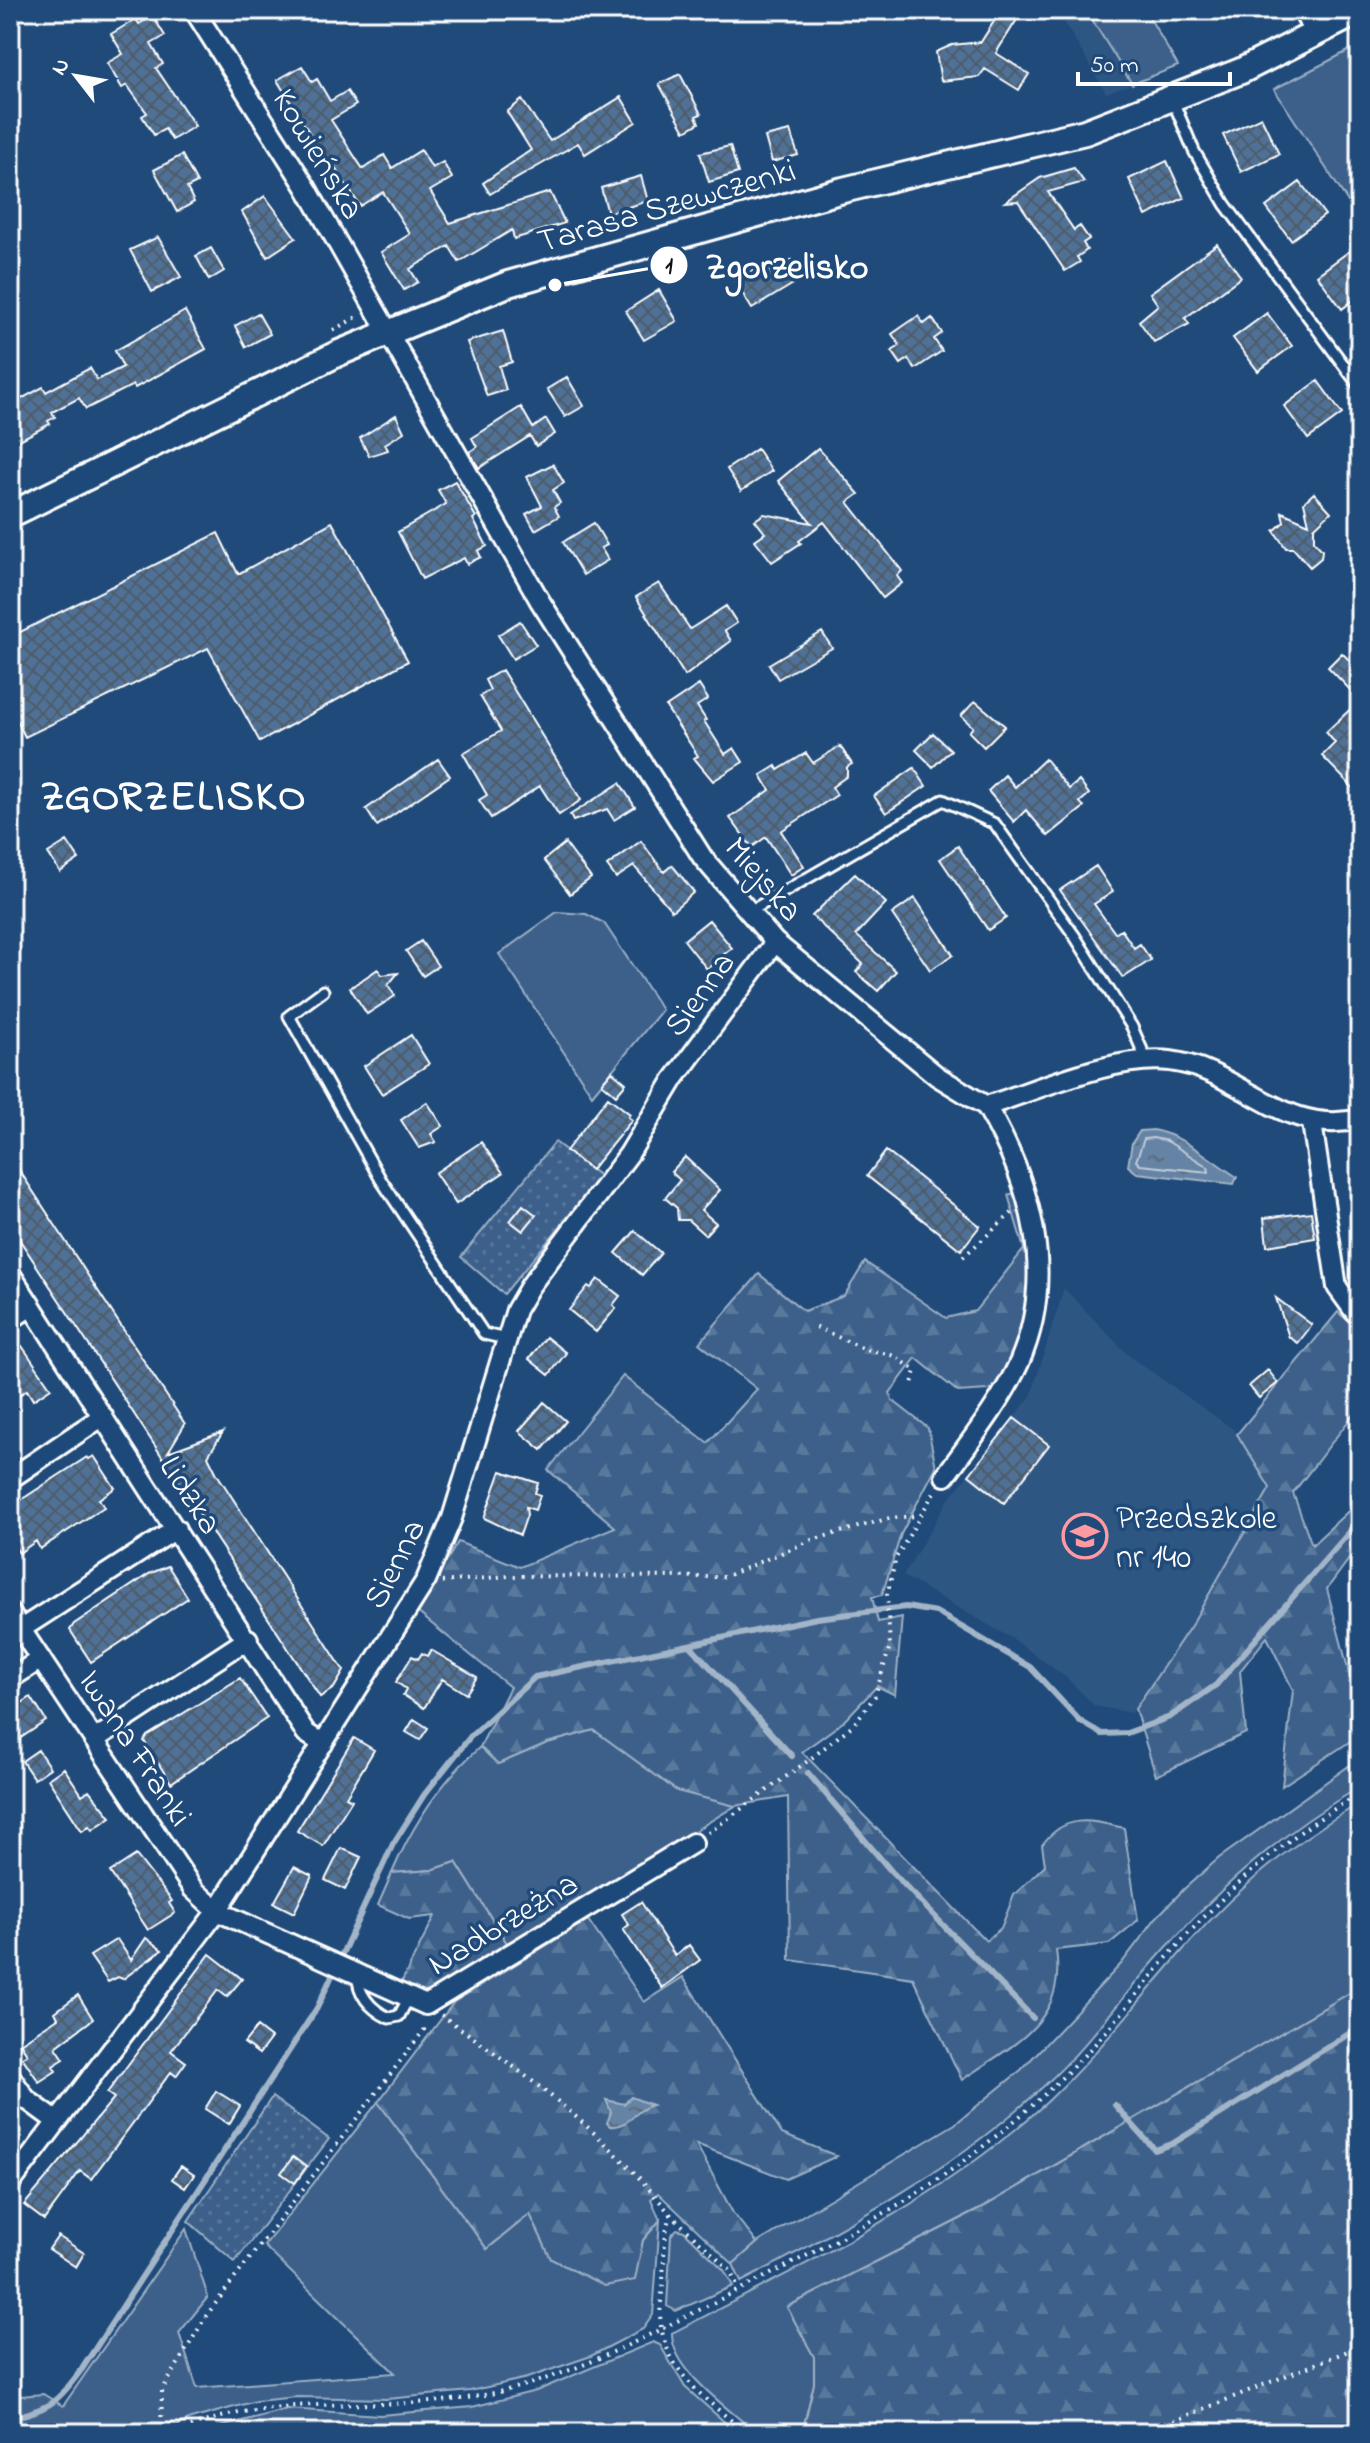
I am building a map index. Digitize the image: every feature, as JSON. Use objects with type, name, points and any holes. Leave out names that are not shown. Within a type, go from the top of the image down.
[{"type":"street","name":"Kowieńska","points":[[194,10],[306,187],[388,332]]},
{"type":"street","points":[[1302,10],[1315,33]]},
{"type":"street","name":"Tarasa Szewczenki","points":[[10,515],[388,332],[508,284],[867,184],[1056,140],[1173,101],[1360,11]]},
{"type":"street","name":"Miejska","points":[[388,332],[540,601],[703,858],[775,942],[937,1076],[986,1106]]},
{"type":"street","name":"Sienna","points":[[10,2184],[217,1911],[426,1580],[452,1518],[506,1339],[530,1286],[629,1154],[674,1079],[775,942]]},
{"type":"street","points":[[945,1476],[999,1400],[1020,1361],[1030,1324],[1037,1263],[1029,1199],[1013,1154],[986,1106],[1146,1059],[1191,1066],[1312,1123],[1360,1119]]},
{"type":"street","points":[[1312,1123],[1337,1287],[1355,1312]]},
{"type":"street","name":"Lidzka","points":[[10,1273],[306,1733],[323,1744]]},
{"type":"street","points":[[10,1320],[31,1306]]},
{"type":"street","points":[[10,1479],[103,1416]]},
{"type":"street","points":[[21,1629],[176,1529]]},
{"type":"street","name":"Iwana Franki","points":[[10,1613],[193,1889],[217,1911]]},
{"type":"street","points":[[94,1740],[248,1639]]},
{"type":"street","points":[[10,1679],[41,1659]]},
{"type":"street","name":"Nadbrzeżna","points":[[217,1911],[417,2001],[693,1843]]},
{"type":"street","points":[[10,2076],[26,2099],[56,2121]]},
{"type":"lane","points":[[1173,101],[1194,151],[1225,204],[1360,387]]},
{"type":"lane","points":[[747,913],[943,800],[995,824],[1074,935],[1132,1027],[1146,1059]]},
{"type":"lane","points":[[323,991],[289,1016],[381,1180],[484,1334],[506,1339]]},
{"type":"lane","points":[[352,1971],[369,2004],[389,2018],[399,2016],[417,2001]]},
{"type":"path","points":[[963,1257],[1029,1199]]},
{"type":"path","points":[[816,1327],[862,1348],[895,1356],[916,1371],[912,1383]]},
{"type":"path","points":[[693,1843],[802,1766],[854,1724],[875,1696],[887,1668],[891,1617],[887,1595],[896,1558],[917,1516],[945,1476]]},
{"type":"path","points":[[426,1580],[447,1583],[508,1576],[724,1577],[812,1540],[890,1518],[917,1516]]},
{"type":"path","points":[[176,2433],[220,2415],[259,2407],[301,2403],[392,2405],[481,2395],[563,2373],[623,2350],[878,2217],[934,2183],[995,2138],[1095,2045],[1164,1961],[1230,1891],[1284,1845],[1360,1794]]},
{"type":"path","points":[[417,2001],[521,2070],[597,2138],[670,2214],[729,2269],[739,2290]]},
{"type":"path","points":[[161,2433],[162,2391],[206,2316],[424,2030],[417,2001]]},
{"type":"path","points":[[670,2214],[665,2233],[661,2329],[680,2373],[747,2433]]},
{"type":"path","points":[[1144,2433],[1360,2346]]},
{"type":"shaded area","points":[[1057,10],[1086,10],[1132,84],[1106,93]]},
{"type":"shaded area","name":"Przedszkole nr 140","points":[[1064,1288],[1129,1356],[1233,1429],[1271,1487],[1192,1624],[1131,1713],[1095,1706],[1068,1679],[1016,1641],[903,1576],[948,1500],[1031,1396]]},
{"type":"green space","points":[[1086,10],[1145,10],[1178,66],[1132,84]]},
{"type":"green space","points":[[1360,45],[1360,216],[1358,217],[1274,89]]},
{"type":"green space","points":[[557,912],[586,914],[604,923],[662,1010],[592,1095],[499,954]]},
{"type":"green space","points":[[555,1142],[601,1177],[504,1294],[461,1257]]},
{"type":"green space","points":[[1021,1191],[1032,1262],[1016,1357],[999,1386],[958,1392],[916,1358],[890,1393],[892,1400],[928,1428],[936,1467],[901,1534],[882,1595],[872,1597],[878,1622],[902,1617],[895,1695],[877,1686],[843,1722],[802,1752],[986,1941],[1001,1928],[1014,1895],[1045,1865],[1042,1845],[1051,1835],[1069,1823],[1089,1821],[1124,1828],[1138,1920],[1109,1944],[1056,1950],[1057,1975],[1045,2014],[1017,2042],[962,2080],[913,1978],[790,1960],[788,1797],[735,1806],[677,1791],[594,1730],[547,1743],[498,1764],[480,1747],[510,1687],[416,1611],[458,1542],[520,1567],[615,1527],[548,1470],[623,1376],[708,1443],[757,1389],[699,1343],[759,1274],[804,1311],[844,1296],[865,1262],[946,1318],[975,1311],[1024,1249],[1008,1195]]},
{"type":"green space","points":[[1338,1312],[1360,1332],[1360,1406],[1293,1493],[1312,1545],[1360,1500],[1360,1544],[1327,1589],[1360,1714],[1360,1735],[1282,1786],[1293,1690],[1267,1637],[1240,1671],[1246,1733],[1156,1776],[1135,1709],[1192,1624],[1270,1488],[1237,1434]]},
{"type":"green space","points":[[594,1730],[677,1790],[735,1806],[508,1945],[456,1862],[432,1870],[392,1873],[429,1805],[453,1774],[480,1747],[498,1764],[547,1743]]},
{"type":"green space","points":[[1360,1758],[1360,1787],[1306,1821],[1232,1881],[1165,1949],[1077,2053],[1011,2115],[900,2194],[741,2282],[733,2264],[757,2243],[955,2124],[1021,2070],[1121,1964],[1156,1918],[1184,1889],[1219,1858]]},
{"type":"green space","points":[[1360,1803],[1360,1987],[980,2209],[787,2307],[814,2356],[814,2384],[802,2433],[756,2433],[692,2375],[674,2347],[672,2333],[819,2257],[915,2202],[1005,2138],[1083,2066],[1223,1907],[1288,1851]]},
{"type":"green space","points":[[456,1862],[508,1945],[425,1996],[401,1983],[435,1916],[409,1919],[378,1905],[392,1873],[432,1870]]},
{"type":"green space","points":[[588,1920],[644,2002],[683,1977],[782,2134],[837,2156],[786,2179],[696,2144],[733,2213],[757,2243],[733,2264],[658,2193],[651,2199],[660,2220],[643,2240],[635,2280],[605,2286],[551,2259],[530,2214],[487,2249],[378,2102],[454,2002]]},
{"type":"green space","points":[[1360,1987],[1360,2433],[802,2433],[814,2384],[814,2357],[787,2307],[980,2209]]},
{"type":"green space","points":[[272,2097],[329,2139],[235,2262],[188,2221]]},
{"type":"green space","points":[[378,2102],[487,2249],[530,2214],[552,2259],[634,2280],[643,2240],[660,2220],[653,2315],[643,2329],[591,2356],[527,2378],[470,2391],[387,2399],[297,2397],[256,2401],[191,2419],[162,2433],[10,2433],[10,2397],[43,2394],[63,2406],[186,2229],[208,2297],[179,2333],[197,2388],[395,2373],[264,2246]]},
{"type":"green space","points":[[677,2229],[684,2231],[724,2270],[733,2286],[676,2311],[667,2306],[671,2235]]},
{"type":"green space","points":[[653,2342],[660,2345],[685,2387],[737,2433],[197,2433],[287,2409],[380,2415],[472,2407],[536,2391]]},
{"type":"water","points":[[1153,1130],[1176,1137],[1197,1149],[1237,1177],[1234,1184],[1137,1173],[1128,1166],[1132,1143],[1140,1131]]},
{"type":"water","points":[[631,2097],[652,2105],[622,2124],[610,2126],[607,2123],[611,2112],[606,2100],[624,2104]]},
{"type":"building","points":[[1001,10],[1023,10],[996,53],[1029,74],[1019,90],[985,69],[979,77],[941,81],[936,52],[952,45],[981,42]]},
{"type":"building","points":[[153,16],[165,36],[151,44],[163,64],[156,68],[195,126],[172,140],[165,129],[154,135],[142,116],[147,113],[127,85],[122,88],[107,63],[123,54],[111,34],[136,19],[139,24]]},
{"type":"building","points":[[302,66],[312,82],[317,79],[330,101],[347,91],[356,105],[331,120],[363,169],[384,155],[392,168],[421,150],[432,168],[443,162],[452,178],[430,191],[450,223],[550,192],[565,223],[514,239],[512,230],[459,262],[449,246],[410,269],[418,282],[404,290],[381,252],[410,234],[383,192],[360,206],[329,158],[326,160],[277,80]]},
{"type":"building","points":[[680,74],[701,114],[696,116],[699,123],[685,131],[659,84]]},
{"type":"building","points":[[621,97],[636,122],[585,154],[578,143],[490,194],[483,183],[531,150],[507,112],[522,100],[550,141]]},
{"type":"building","points":[[1261,117],[1279,154],[1241,172],[1223,135]]},
{"type":"building","points":[[790,131],[798,155],[772,162],[765,137]]},
{"type":"building","points":[[730,146],[738,173],[709,182],[700,153]]},
{"type":"building","points":[[182,155],[197,183],[187,188],[194,202],[177,212],[154,170]]},
{"type":"building","points":[[1167,161],[1184,198],[1146,216],[1129,179]]},
{"type":"building","points":[[1074,168],[1084,182],[1048,192],[1074,230],[1080,226],[1089,239],[1083,243],[1087,250],[1077,257],[1080,262],[1065,271],[1018,201],[1005,202],[1040,178]]},
{"type":"building","points":[[641,176],[648,201],[608,213],[601,188]]},
{"type":"building","points":[[1300,182],[1325,215],[1291,240],[1266,207]]},
{"type":"building","points":[[265,196],[296,238],[267,257],[242,212]]},
{"type":"building","points":[[158,237],[181,277],[152,292],[130,250]]},
{"type":"building","points":[[1217,244],[1241,277],[1185,318],[1189,324],[1154,342],[1139,321],[1158,305],[1150,293]]},
{"type":"building","points":[[211,248],[224,271],[209,280],[196,256]]},
{"type":"building","points":[[1351,250],[1360,262],[1360,295],[1342,309],[1317,275]]},
{"type":"building","points":[[792,260],[803,278],[752,309],[735,281],[765,263],[771,273]]},
{"type":"building","points":[[659,290],[677,321],[644,340],[626,311]]},
{"type":"building","points":[[185,311],[206,349],[135,388],[133,385],[86,409],[79,398],[52,412],[55,417],[48,421],[50,424],[10,445],[10,405],[43,387],[46,392],[90,368],[97,380],[123,367],[115,351]]},
{"type":"building","points":[[258,313],[270,334],[246,347],[235,326]]},
{"type":"building","points":[[1267,313],[1292,346],[1258,371],[1233,338]]},
{"type":"building","points":[[918,316],[924,324],[932,318],[942,333],[934,339],[942,351],[915,369],[908,359],[901,364],[892,351],[900,346],[892,334]]},
{"type":"building","points":[[503,331],[512,362],[499,366],[506,390],[487,396],[467,342]]},
{"type":"building","points":[[567,377],[584,406],[565,417],[547,389]]},
{"type":"building","points":[[1318,381],[1342,414],[1308,439],[1284,406]]},
{"type":"building","points":[[521,407],[533,428],[546,419],[555,434],[536,446],[530,436],[479,468],[469,452],[477,447],[472,438]]},
{"type":"building","points":[[396,415],[404,432],[385,444],[388,450],[369,456],[360,438]]},
{"type":"building","points":[[818,448],[859,494],[848,502],[902,571],[897,576],[902,583],[883,598],[824,522],[799,541],[801,543],[772,562],[755,540],[765,533],[755,520],[764,514],[812,523],[778,481]]},
{"type":"building","points":[[757,449],[772,471],[741,491],[727,469]]},
{"type":"building","points":[[553,464],[564,483],[553,490],[560,503],[554,507],[559,516],[535,530],[526,514],[542,506],[527,477]]},
{"type":"building","points":[[455,481],[476,517],[473,519],[487,546],[478,551],[481,557],[467,564],[464,558],[422,579],[398,532],[446,504],[438,490]]},
{"type":"building","points":[[1314,493],[1331,512],[1314,528],[1314,541],[1322,550],[1321,558],[1310,567],[1293,548],[1286,548],[1274,531],[1284,522],[1282,512],[1309,524],[1304,502]]},
{"type":"building","points":[[332,522],[408,661],[260,742],[208,648],[25,737],[10,706],[10,637],[218,533],[238,574]]},
{"type":"building","points":[[594,523],[607,545],[601,548],[608,560],[583,575],[563,542]]},
{"type":"building","points":[[659,583],[690,629],[726,606],[737,623],[725,631],[731,641],[685,676],[636,597]]},
{"type":"building","points":[[520,621],[536,645],[513,659],[498,635]]},
{"type":"building","points":[[822,632],[832,648],[778,679],[769,664]]},
{"type":"building","points":[[1342,653],[1360,671],[1360,700],[1328,667]]},
{"type":"building","points":[[502,670],[581,800],[559,815],[540,786],[491,818],[479,800],[487,795],[463,753],[501,731],[480,696],[490,690],[485,680]]},
{"type":"building","points":[[699,685],[708,699],[697,706],[704,721],[725,754],[734,748],[743,762],[713,781],[694,758],[698,756],[666,707]]},
{"type":"building","points":[[1360,700],[1360,795],[1322,756],[1335,743],[1326,732]]},
{"type":"building","points":[[975,701],[1005,726],[984,747],[969,732],[973,727],[961,716]]},
{"type":"building","points":[[933,733],[951,750],[933,767],[916,750]]},
{"type":"building","points":[[840,746],[852,764],[847,767],[847,776],[832,787],[837,795],[781,831],[804,866],[791,875],[766,837],[752,847],[730,818],[770,790],[761,775],[776,766],[778,770],[806,753],[813,763]]},
{"type":"building","points":[[438,759],[450,776],[377,826],[366,809]]},
{"type":"building","points":[[1045,759],[1069,789],[1079,781],[1089,794],[1080,802],[1084,807],[1048,836],[1026,810],[1014,822],[988,791],[1005,775],[1015,787]]},
{"type":"building","points":[[914,768],[926,786],[886,813],[874,796]]},
{"type":"building","points":[[620,783],[635,807],[614,820],[607,809],[573,821],[570,815]]},
{"type":"building","points":[[67,841],[79,859],[60,872],[48,853]]},
{"type":"building","points":[[641,841],[664,872],[672,865],[694,892],[672,911],[634,866],[616,878],[607,866]]},
{"type":"building","points":[[565,843],[591,878],[570,894],[544,860]]},
{"type":"building","points":[[958,846],[1006,918],[988,930],[940,859]]},
{"type":"building","points":[[1096,866],[1113,892],[1094,904],[1115,933],[1121,929],[1134,948],[1140,944],[1151,960],[1123,978],[1060,890]]},
{"type":"building","points":[[855,874],[886,903],[856,935],[896,971],[878,991],[856,972],[863,964],[812,916]]},
{"type":"building","points":[[915,898],[953,955],[930,970],[892,914]]},
{"type":"building","points":[[709,920],[732,948],[723,955],[722,962],[715,962],[707,969],[684,940]]},
{"type":"building","points":[[421,941],[438,966],[423,976],[406,951]]},
{"type":"building","points":[[378,969],[382,975],[398,973],[388,985],[395,996],[367,1014],[350,988]]},
{"type":"building","points":[[411,1035],[429,1064],[382,1094],[364,1066]]},
{"type":"building","points":[[612,1071],[626,1083],[616,1095],[602,1083]]},
{"type":"building","points":[[608,1097],[630,1114],[628,1117],[632,1120],[591,1170],[566,1151]]},
{"type":"building","points":[[427,1102],[443,1126],[431,1134],[436,1142],[419,1148],[401,1120]]},
{"type":"building","points":[[481,1142],[503,1173],[456,1204],[435,1173]]},
{"type":"building","points":[[886,1151],[980,1226],[961,1250],[867,1176]]},
{"type":"building","points":[[10,1156],[185,1424],[168,1452],[223,1432],[208,1456],[217,1474],[344,1671],[334,1688],[320,1697],[10,1223]]},
{"type":"building","points":[[685,1157],[720,1190],[701,1210],[716,1223],[705,1235],[688,1220],[678,1220],[677,1208],[665,1198],[680,1180],[671,1172]]},
{"type":"building","points":[[523,1205],[536,1215],[523,1231],[510,1221]]},
{"type":"building","points":[[1311,1212],[1315,1238],[1267,1246],[1264,1218]]},
{"type":"building","points":[[635,1231],[661,1253],[642,1275],[616,1253]]},
{"type":"building","points":[[598,1279],[620,1296],[613,1305],[616,1308],[596,1332],[569,1310],[588,1286],[591,1288]]},
{"type":"building","points":[[1276,1298],[1312,1325],[1298,1343],[1289,1337]]},
{"type":"building","points":[[546,1337],[566,1353],[549,1375],[529,1359]]},
{"type":"building","points":[[22,1346],[51,1388],[33,1400],[27,1390],[10,1401],[10,1355]]},
{"type":"building","points":[[1268,1370],[1278,1383],[1259,1398],[1249,1386]]},
{"type":"building","points":[[544,1402],[566,1421],[542,1450],[519,1431]]},
{"type":"building","points":[[1014,1418],[1049,1445],[1004,1503],[969,1475]]},
{"type":"building","points":[[94,1456],[115,1488],[99,1499],[104,1507],[40,1549],[36,1541],[19,1553],[10,1539],[10,1507],[87,1457]]},
{"type":"building","points":[[501,1471],[538,1483],[535,1493],[540,1495],[535,1510],[526,1507],[527,1515],[520,1535],[484,1518]]},
{"type":"building","points":[[168,1566],[188,1598],[91,1662],[70,1630],[74,1624],[149,1574]]},
{"type":"building","points":[[431,1650],[477,1677],[466,1694],[442,1679],[424,1708],[403,1695],[406,1689],[396,1682],[412,1656],[418,1659],[422,1653],[427,1656]]},
{"type":"building","points":[[240,1678],[267,1718],[171,1783],[144,1741],[147,1736]]},
{"type":"building","points":[[31,1697],[46,1721],[19,1739],[10,1725],[10,1711]]},
{"type":"building","points":[[414,1719],[428,1728],[420,1740],[406,1732]]},
{"type":"building","points":[[354,1738],[374,1750],[346,1797],[352,1800],[323,1846],[297,1831]]},
{"type":"building","points":[[38,1750],[50,1768],[34,1779],[22,1761]]},
{"type":"building","points":[[64,1768],[82,1795],[89,1790],[111,1817],[92,1830],[89,1826],[82,1831],[48,1779]]},
{"type":"building","points":[[341,1848],[361,1857],[345,1890],[325,1880]]},
{"type":"building","points":[[136,1855],[172,1901],[169,1903],[175,1913],[148,1930],[110,1872]]},
{"type":"building","points":[[294,1867],[312,1876],[294,1913],[274,1903]]},
{"type":"building","points":[[641,1902],[675,1956],[689,1945],[700,1960],[662,1988],[623,1929],[629,1925],[622,1914]]},
{"type":"building","points":[[146,1938],[162,1950],[123,1979],[118,1977],[108,1982],[90,1956],[117,1939],[131,1960]]},
{"type":"building","points":[[210,1954],[242,1979],[227,1997],[218,1990],[171,2051],[186,2062],[176,2076],[171,2072],[91,2179],[80,2171],[44,2220],[24,2205],[114,2098],[107,2093]]},
{"type":"building","points":[[78,1995],[93,2019],[56,2047],[64,2059],[53,2066],[56,2071],[39,2082],[22,2057],[27,2054],[20,2043],[58,2018],[55,2012]]},
{"type":"building","points":[[257,2027],[271,2038],[259,2054],[244,2043]]},
{"type":"building","points":[[216,2091],[240,2106],[229,2124],[205,2109]]},
{"type":"building","points":[[293,2157],[306,2167],[295,2183],[281,2173]]},
{"type":"building","points":[[181,2166],[194,2175],[185,2188],[172,2179]]},
{"type":"building","points":[[58,2236],[84,2253],[76,2267],[49,2249]]},
{"type":"waterway","points":[[10,2418],[52,2402],[82,2369],[317,2008],[393,1844],[424,1795],[470,1737],[535,1677],[817,1618],[906,1607],[936,1612],[1030,1667],[1080,1721],[1102,1734],[1127,1733],[1170,1717],[1216,1685],[1360,1520]]},
{"type":"waterway","points":[[690,1645],[792,1756]]},
{"type":"waterway","points":[[808,1773],[891,1871],[1033,2018]]},
{"type":"waterway","points":[[1115,2105],[1155,2150],[1172,2144],[1360,2027]]},
{"type":"place","name":"Zgorzelisko","points":[[555,285]]},
{"type":"place","name":"Przedszkole nr 140","points":[[1085,1536]]},
{"type":"district","name":"ZGORZELISKO","points":[[174,794]]}]
